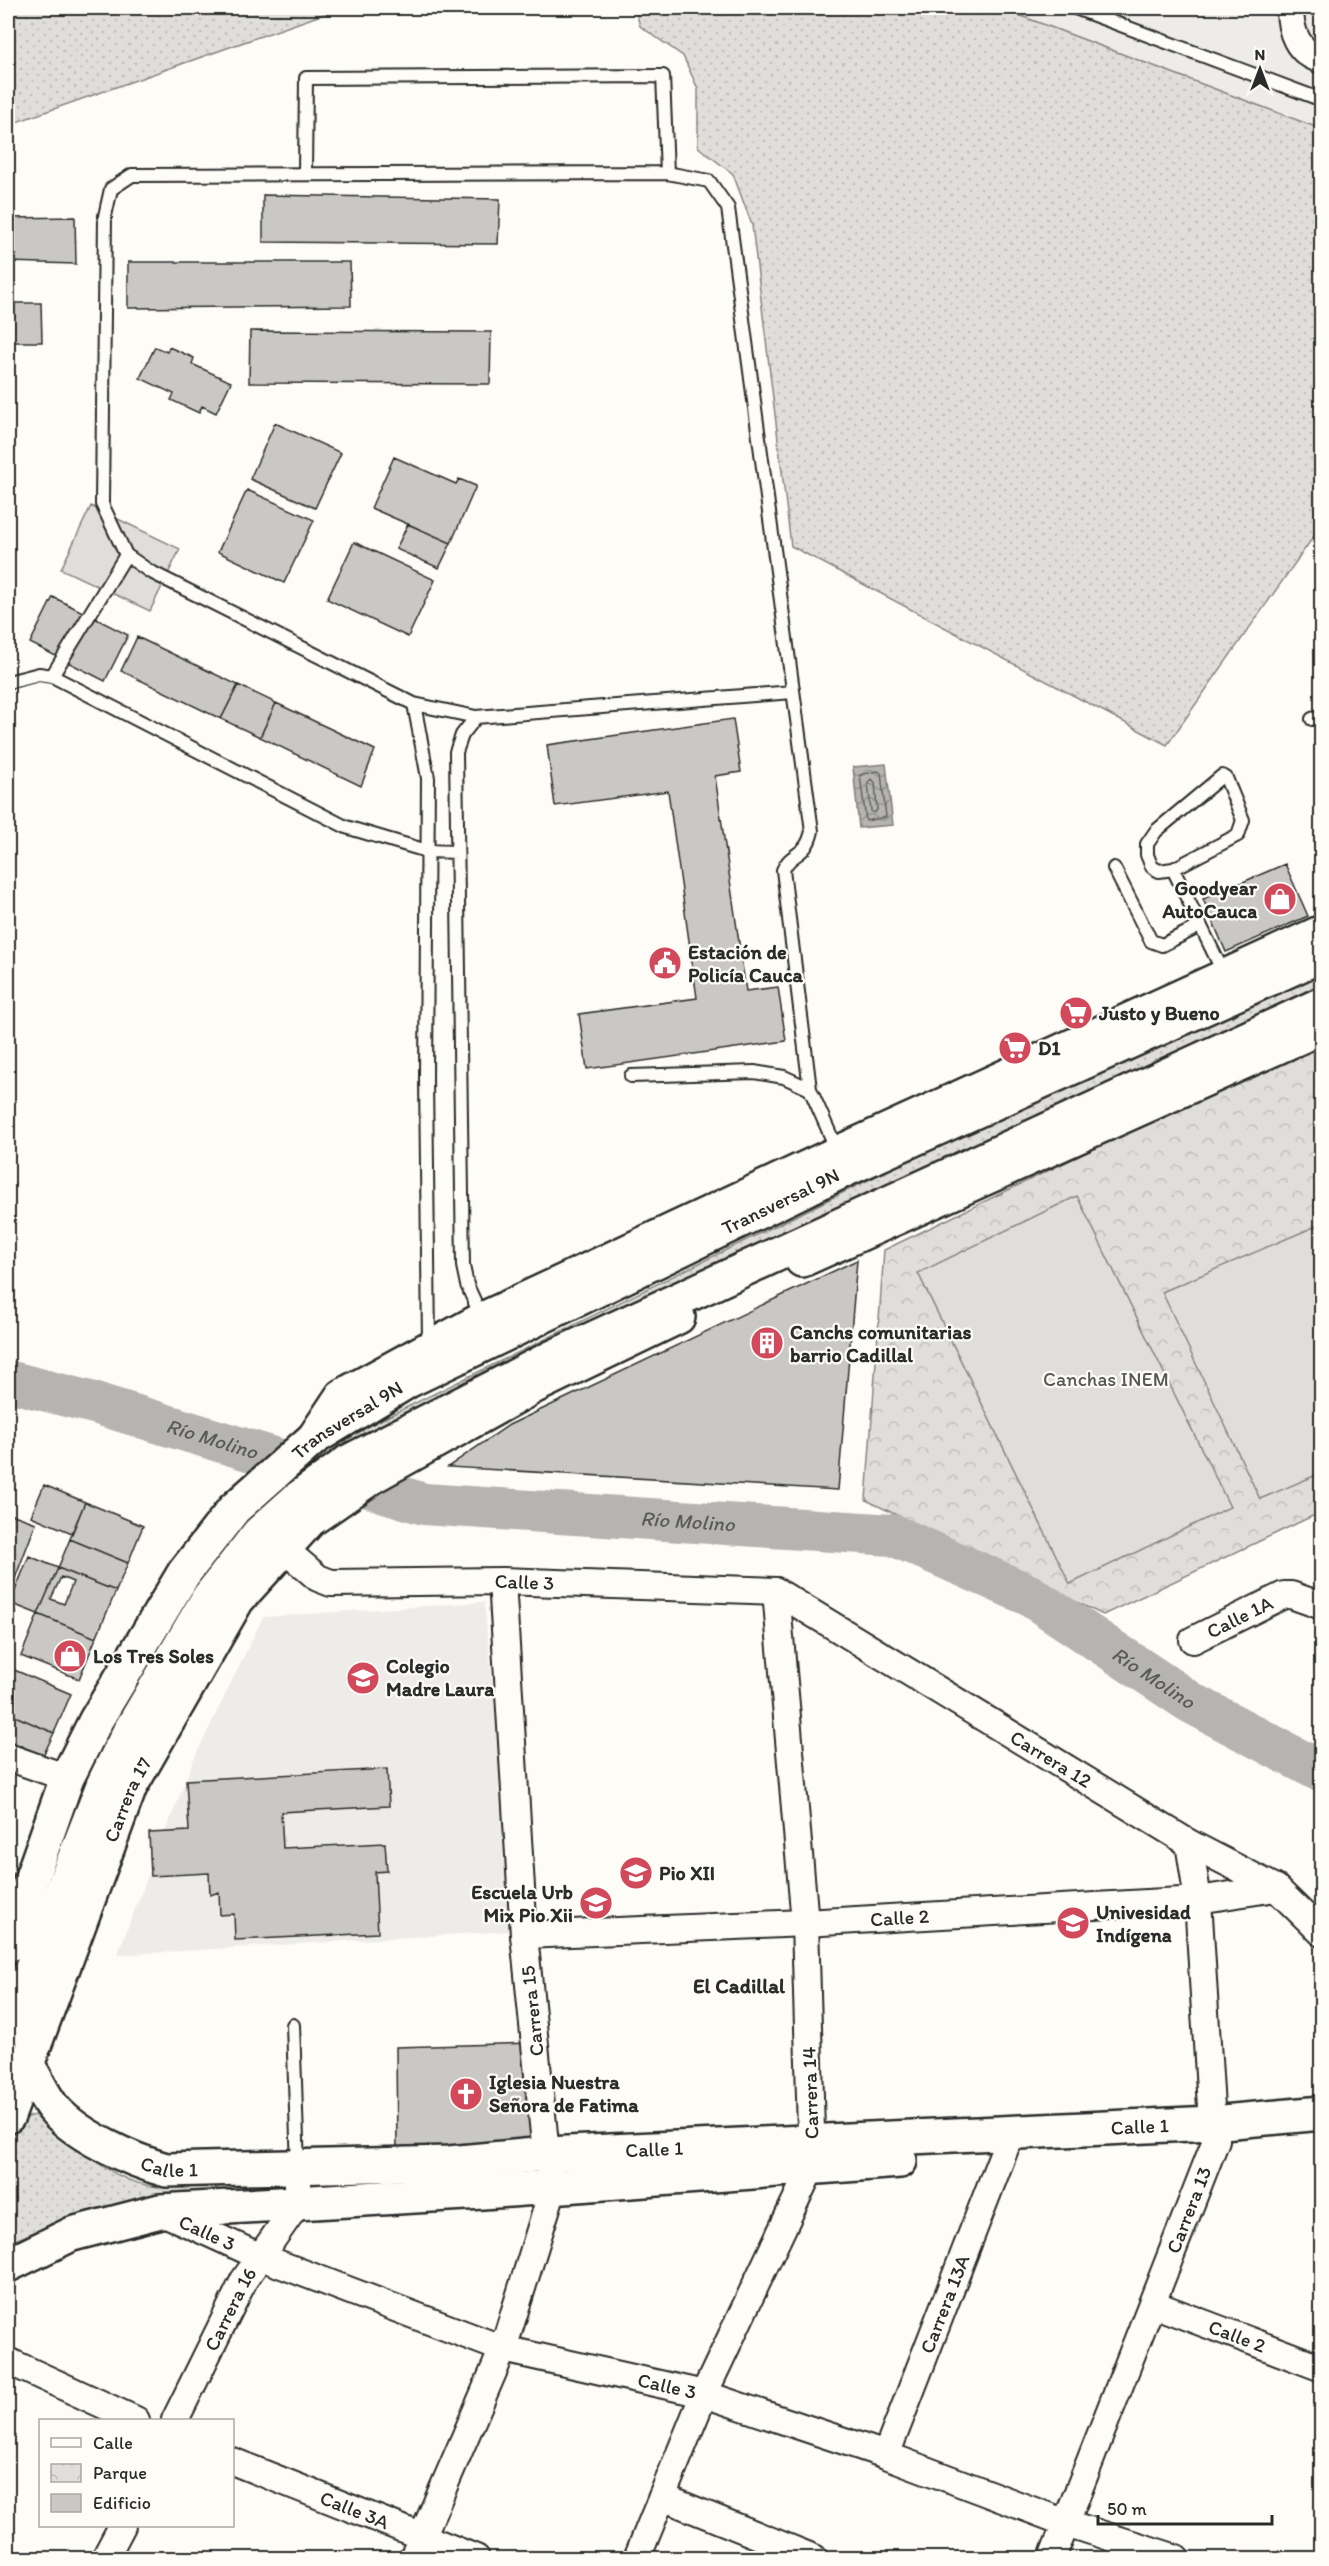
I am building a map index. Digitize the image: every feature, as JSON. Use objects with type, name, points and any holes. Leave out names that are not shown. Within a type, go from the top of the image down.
[{"type":"main road","points":[[314,1438],[342,1396],[483,1319],[843,1161],[1225,976],[1322,932]]},
{"type":"main road","name":"Transversal 9N","points":[[67,1778],[96,1720],[184,1573],[234,1509],[314,1438],[408,1381],[843,1161],[1322,955]]},
{"type":"main road","name":"Transversal 9N","points":[[303,1509],[362,1468],[553,1357],[1322,1004]]},
{"type":"main road","name":"Transversal 9N","points":[[362,1468],[705,1304],[1322,1027]]},
{"type":"main road","points":[[662,1308],[705,1304]]},
{"type":"main road","name":"Carrera 17","points":[[8,2116],[130,1787],[237,1600],[284,1549],[303,1509]]},
{"type":"main road","name":"Carrera 17","points":[[8,2030],[103,1785],[127,1736],[209,1597],[259,1533],[303,1509]]},
{"type":"main road","points":[[8,1898],[52,1788],[67,1778]]},
{"type":"main road","points":[[8,1945],[67,1778]]},
{"type":"main road","name":"Calle 1","points":[[28,2066],[55,2110],[93,2138],[131,2160],[166,2170],[449,2163],[546,2154],[812,2155]]},
{"type":"main road","name":"Calle 1","points":[[1214,2131],[1322,2113]]},
{"type":"main road","name":"Calle 1","points":[[8,2265],[72,2234],[160,2211],[554,2185],[812,2155],[1214,2131],[1322,2131]]},
{"type":"street","points":[[1290,8],[1292,32],[1298,43],[1305,52],[1322,60]]},
{"type":"street","name":"Calle 3","points":[[284,1549],[318,1578],[331,1583],[502,1581],[776,1591]]},
{"type":"street","name":"Carrera 15","points":[[502,1581],[524,1935],[546,2154],[554,2185]]},
{"type":"street","name":"Carrera 12","points":[[776,1591],[1189,1843],[1276,1888],[1322,1933]]},
{"type":"street","name":"Carrera 14","points":[[637,2559],[704,2394],[812,2155],[805,1923],[776,1591]]},
{"type":"street","name":"Calle 1A","points":[[1193,1640],[1284,1596],[1291,1595],[1322,1606]]},
{"type":"street","points":[[8,1757],[67,1778]]},
{"type":"street","name":"Carrera 13","points":[[1052,2559],[1153,2304],[1214,2131],[1198,1900],[1189,1843]]},
{"type":"street","name":"Calle 2","points":[[524,1935],[805,1923],[1198,1900],[1276,1888]]},
{"type":"street","name":"Carrera 13A","points":[[886,2455],[1007,2143]]},
{"type":"street","points":[[298,2168],[298,2203]]},
{"type":"street","points":[[418,2548],[503,2349],[554,2185]]},
{"type":"street","name":"Carrera 16","points":[[176,2419],[244,2280],[298,2203]]},
{"type":"street","name":"Calle 3","points":[[160,2211],[261,2257],[503,2349],[704,2394],[886,2455],[1066,2523],[1176,2559]]},
{"type":"street","name":"Calle 2","points":[[1153,2304],[1322,2368]]},
{"type":"street","points":[[8,2361],[132,2419]]},
{"type":"street","name":"Calle 3A","points":[[234,2462],[418,2548],[476,2559]]},
{"type":"street","points":[[662,2497],[814,2559]]},
{"type":"street","points":[[105,2559],[121,2527]]},
{"type":"lane","points":[[1075,8],[1322,100]]},
{"type":"lane","points":[[305,173],[306,78],[652,76],[663,76],[666,173]]},
{"type":"lane","points":[[793,692],[476,717],[414,704],[149,571],[126,555],[102,504],[105,216],[111,189],[132,175],[666,173],[709,181],[728,208],[812,831],[805,850],[786,862],[783,870],[810,1089],[843,1161]]},
{"type":"lane","points":[[52,676],[126,555]]},
{"type":"lane","points":[[8,682],[39,674],[52,676],[346,827],[427,851],[457,852]]},
{"type":"lane","points":[[414,704],[428,778],[426,1078],[429,1349]]},
{"type":"lane","points":[[476,717],[462,735],[456,752],[457,852],[463,1266],[467,1285],[483,1319]]},
{"type":"lane","points":[[1218,778],[1226,778],[1244,820],[1243,828],[1238,835],[1173,869],[1159,871],[1152,867],[1147,855],[1148,844],[1156,831],[1218,778]]},
{"type":"lane","points":[[1114,868],[1151,941],[1162,945],[1200,926]]},
{"type":"lane","points":[[1173,869],[1225,976]]},
{"type":"lane","points":[[631,1076],[754,1072],[784,1077],[810,1089]]},
{"type":"lane","points":[[293,2025],[298,2168]]},
{"type":"shaded area","points":[[1000,8],[1321,8],[1321,129]]},
{"type":"shaded area","points":[[484,1602],[498,1738],[509,1931],[117,1955],[194,1759],[263,1617]]},
{"type":"green space","points":[[8,8],[341,8],[8,125]]},
{"type":"green space","points":[[635,8],[1000,8],[1321,129],[1321,526],[1167,745],[791,546],[752,225],[733,174],[698,147],[698,89],[683,56],[640,26]]},
{"type":"green space","points":[[91,506],[180,549],[150,611],[61,569]]},
{"type":"green space","points":[[1321,965],[1321,984],[974,1147],[352,1449],[344,1438],[968,1131]]},
{"type":"green space","name":"Canchas INEM","points":[[1321,1042],[1321,1512],[1103,1615],[866,1500],[884,1250],[1286,1056]]},
{"type":"green space","points":[[1077,1196],[1230,1507],[1070,1584],[918,1273]]},
{"type":"green space","points":[[1321,1224],[1321,1473],[1260,1499],[1162,1292]]},
{"type":"green space","points":[[34,2115],[42,2117],[79,2149],[121,2176],[151,2186],[201,2186],[218,2189],[223,2193],[37,2231],[8,2243],[8,2150],[20,2120]]},
{"type":"water","points":[[886,764],[893,825],[859,828],[853,767]]},
{"type":"building","points":[[263,195],[500,199],[498,244],[263,242]]},
{"type":"building","points":[[75,217],[76,264],[8,262],[8,218]]},
{"type":"building","points":[[128,262],[350,262],[351,306],[128,308]]},
{"type":"building","points":[[8,303],[41,303],[42,342],[8,342]]},
{"type":"building","points":[[250,331],[491,332],[490,384],[249,383]]},
{"type":"building","points":[[155,347],[167,352],[169,347],[194,358],[192,364],[231,382],[216,413],[202,406],[199,413],[171,400],[174,394],[140,378]]},
{"type":"building","points":[[275,423],[341,453],[315,508],[250,479]]},
{"type":"building","points":[[394,457],[456,484],[459,479],[476,486],[451,543],[371,508]]},
{"type":"building","points":[[247,490],[314,520],[284,583],[218,552]]},
{"type":"building","points":[[408,524],[451,543],[439,568],[396,549]]},
{"type":"building","points":[[354,542],[435,580],[408,637],[327,599]]},
{"type":"building","points":[[53,597],[128,635],[105,681],[30,643]]},
{"type":"building","points":[[137,637],[238,685],[221,719],[121,671]]},
{"type":"building","points":[[238,685],[276,703],[260,737],[221,719]]},
{"type":"building","points":[[276,703],[375,750],[361,786],[260,737]]},
{"type":"building","points":[[733,719],[741,772],[715,776],[746,991],[778,987],[786,1041],[587,1069],[579,1014],[697,998],[668,791],[555,806],[547,745]]},
{"type":"building","points":[[1285,864],[1308,916],[1226,952],[1203,899]]},
{"type":"building","name":"Canchs comunitarias barrio Cadillal","points":[[857,1260],[838,1490],[448,1467],[509,1425]]},
{"type":"building","points":[[44,1485],[85,1502],[72,1533],[31,1516]]},
{"type":"building","points":[[85,1502],[143,1526],[128,1563],[70,1539]]},
{"type":"building","points":[[8,1513],[36,1523],[8,1597]]},
{"type":"building","points":[[70,1539],[128,1563],[116,1591],[58,1568]]},
{"type":"building","points":[[29,1556],[58,1568],[38,1614],[10,1603]]},
{"type":"building","points":[[58,1568],[116,1591],[96,1638],[38,1614]],"holes":[[[61,1577],[73,1582],[64,1604],[51,1599]]]},
{"type":"building","points":[[8,1609],[16,1612],[8,1632]]},
{"type":"building","points":[[38,1614],[96,1638],[79,1679],[21,1656]]},
{"type":"building","points":[[12,1669],[71,1694],[54,1733],[8,1713],[8,1680]]},
{"type":"building","points":[[8,1713],[54,1733],[43,1756],[8,1740]]},
{"type":"building","points":[[387,1769],[389,1806],[281,1812],[283,1848],[385,1843],[387,1871],[375,1872],[378,1933],[235,1940],[234,1914],[220,1915],[219,1892],[210,1895],[209,1873],[151,1876],[149,1833],[189,1831],[186,1780]]},
{"type":"building","name":"Iglesia Nuestra Señora de Fatima","points":[[532,2043],[538,2141],[397,2150],[396,2047]]},
{"type":"waterway","name":"Río Molino","points":[[8,1381],[98,1404],[424,1504],[893,1535],[1029,1595],[1190,1702],[1322,1772]]},
{"type":"place","name":"Goodyear AutoCauca","points":[[1280,899]]},
{"type":"place","name":"Estación de Policía Cauca","points":[[665,963]]},
{"type":"place","name":"Justo y Bueno","points":[[1076,1013]]},
{"type":"place","name":"D1","points":[[1015,1048]]},
{"type":"place","name":"Canchs comunitarias barrio Cadillal","points":[[767,1343]]},
{"type":"place","name":"Los Tres Soles","points":[[70,1656]]},
{"type":"place","name":"Colegio Madre Laura","points":[[363,1678]]},
{"type":"place","name":"Pio XII","points":[[636,1873]]},
{"type":"place","name":"Escuela Urb Mix Pio Xii","points":[[596,1903]]},
{"type":"place","name":"Univesidad Indígena","points":[[1073,1923]]},
{"type":"place","name":"Iglesia Nuestra Señora de Fatima","points":[[466,2094]]},
{"type":"district","name":"El Cadillal","points":[[739,1986]]}]
